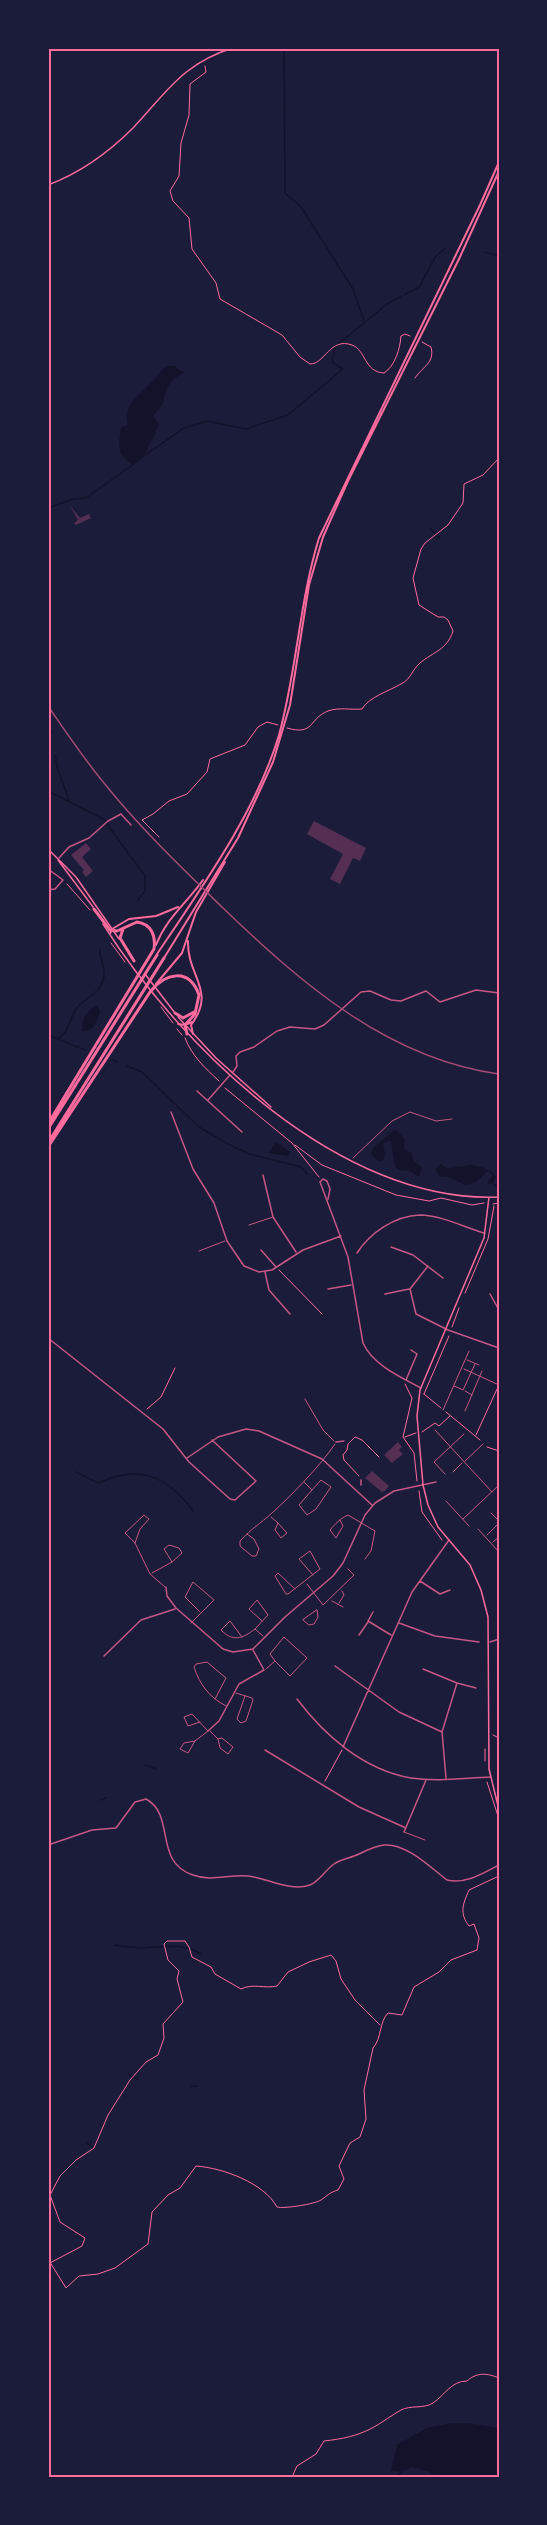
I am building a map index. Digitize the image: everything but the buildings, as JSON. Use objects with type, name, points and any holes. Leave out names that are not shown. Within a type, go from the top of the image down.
[{"type":"highway","points":[[48,1129],[251,805],[278,738],[291,687],[305,591],[319,538],[499,162]]},
{"type":"highway","points":[[48,1145],[156,984],[178,960],[188,939],[196,912],[238,838],[273,762],[282,736],[295,677],[309,585],[327,527],[459,259],[499,171]]},
{"type":"highway","points":[[48,1145],[238,838]]},
{"type":"highway","points":[[48,1124],[154,948],[166,923],[193,894],[213,866]]},
{"type":"highway","points":[[111,931],[129,919],[156,916],[181,906]]},
{"type":"highway","points":[[94,909],[111,931]]},
{"type":"highway","points":[[111,931],[136,922],[148,926],[153,934],[154,948]]},
{"type":"highway","points":[[127,925],[121,930],[120,938],[135,962]]},
{"type":"highway","points":[[188,939],[189,960],[203,998],[203,1005],[191,1025],[193,1034]]},
{"type":"highway","points":[[156,984],[169,976],[177,975],[190,981],[199,995],[197,1008],[185,1025],[187,1034]]},
{"type":"highway","points":[[175,1013],[183,1018],[190,1016],[197,1008]]},
{"type":"highway","points":[[178,1024],[185,1025],[195,1019]]},
{"type":"main road","points":[[48,185],[88,165],[112,147],[183,74],[203,61],[233,48]]},
{"type":"main road","points":[[48,849],[82,884],[131,967],[178,1024],[230,1075],[276,1112],[312,1138],[351,1160],[416,1186],[452,1194],[499,1197]]},
{"type":"main road","points":[[58,860],[94,909]]},
{"type":"main road","points":[[111,931],[193,1034],[276,1112]]},
{"type":"main road","points":[[230,1075],[233,1072]]},
{"type":"main road","points":[[489,1197],[485,1233],[421,1388],[417,1406],[423,1485],[432,1515],[463,1554],[476,1576],[487,1610],[489,1777],[499,1810]]},
{"type":"street","points":[[58,860],[69,847],[89,838],[108,821],[121,814],[131,825]]},
{"type":"street","points":[[48,869],[63,880],[55,889],[48,890]]},
{"type":"street","points":[[233,1072],[237,1066],[236,1056],[240,1052],[254,1047],[271,1034],[290,1027],[315,1029],[331,1020],[361,992],[370,991],[391,1000],[401,1001],[426,991],[440,1002],[476,990],[499,993]]},
{"type":"street","points":[[208,1101],[230,1075]]},
{"type":"street","points":[[197,1091],[242,1132]]},
{"type":"street","points":[[171,1113],[193,1169],[214,1203],[227,1241],[243,1265],[255,1272],[276,1268],[297,1253],[341,1236]]},
{"type":"street","points":[[263,1175],[273,1217],[297,1253]]},
{"type":"street","points":[[328,1199],[330,1189],[323,1179],[320,1182],[341,1236],[367,1352],[382,1365],[421,1388]]},
{"type":"street","points":[[357,1253],[369,1238],[386,1226],[398,1220],[420,1215],[485,1233]]},
{"type":"street","points":[[391,1248],[413,1255],[443,1278]]},
{"type":"street","points":[[261,1250],[276,1268]]},
{"type":"street","points":[[385,1294],[410,1289],[428,1266]]},
{"type":"street","points":[[265,1271],[269,1290],[290,1314]]},
{"type":"street","points":[[328,1289],[353,1285]]},
{"type":"street","points":[[410,1289],[416,1314],[446,1329],[499,1348]]},
{"type":"street","points":[[490,1294],[499,1310]]},
{"type":"street","points":[[48,1338],[163,1429],[189,1462],[230,1499],[240,1497],[256,1480],[212,1440]]},
{"type":"street","points":[[406,1380],[417,1354],[411,1350]]},
{"type":"street","points":[[187,1458],[212,1440],[246,1429],[252,1430],[322,1459],[372,1506]]},
{"type":"street","points":[[336,1442],[344,1441]]},
{"type":"street","points":[[361,1480],[362,1485]]},
{"type":"street","points":[[166,1587],[167,1596],[176,1608],[223,1649],[233,1652],[253,1649],[285,1617],[333,1576],[343,1563],[361,1522],[372,1506],[394,1491],[436,1482]]},
{"type":"street","points":[[343,1747],[392,1635],[419,1581],[450,1540]]},
{"type":"street","points":[[419,1581],[440,1594],[450,1590]]},
{"type":"street","points":[[104,1656],[141,1620],[167,1613],[176,1608]]},
{"type":"street","points":[[359,1635],[373,1612]]},
{"type":"street","points":[[368,1621],[392,1635]]},
{"type":"street","points":[[398,1623],[435,1636],[479,1642]]},
{"type":"street","points":[[489,1642],[499,1639]]},
{"type":"street","points":[[209,1731],[219,1721],[234,1692],[246,1678],[264,1670],[253,1649]]},
{"type":"street","points":[[335,1666],[399,1712],[442,1732]]},
{"type":"street","points":[[423,1669],[476,1688]]},
{"type":"street","points":[[446,1779],[442,1732],[457,1683]]},
{"type":"street","points":[[297,1699],[331,1738],[384,1770],[410,1778],[489,1777]]},
{"type":"street","points":[[265,1750],[359,1807],[406,1828]]},
{"type":"street","points":[[404,1832],[427,1779]]},
{"type":"street","points":[[48,1845],[92,1830],[116,1828],[135,1802],[146,1799],[156,1808],[164,1823],[165,1845],[169,1854],[182,1870],[198,1877],[247,1876],[275,1884],[307,1886],[317,1881],[337,1862],[384,1845],[399,1846],[447,1880],[472,1878],[499,1865]]},
{"type":"lane","points":[[351,1160],[392,1122],[410,1112],[436,1120],[452,1119]]},
{"type":"lane","points":[[249,1225],[273,1217]]},
{"type":"lane","points":[[199,1251],[227,1241]]},
{"type":"lane","points":[[443,1410],[469,1351]]},
{"type":"lane","points":[[465,1360],[479,1365]]},
{"type":"lane","points":[[463,1390],[475,1364]]},
{"type":"lane","points":[[462,1368],[499,1385]]},
{"type":"lane","points":[[465,1411],[482,1371]]},
{"type":"lane","points":[[454,1386],[472,1395]]},
{"type":"lane","points":[[247,1534],[254,1539],[260,1549],[256,1556],[252,1556],[239,1544],[247,1534],[253,1527],[270,1515],[303,1481],[336,1442],[323,1430],[305,1399]]},
{"type":"lane","points":[[435,1430],[492,1492]]},
{"type":"lane","points":[[445,1474],[434,1462],[464,1434]]},
{"type":"lane","points":[[453,1472],[483,1444]]},
{"type":"lane","points":[[321,1480],[331,1487],[316,1509],[307,1515],[299,1505],[312,1490],[321,1480]]},
{"type":"lane","points":[[303,1481],[312,1490]]},
{"type":"lane","points":[[463,1519],[499,1485]]},
{"type":"lane","points":[[446,1501],[469,1526]]},
{"type":"lane","points":[[485,1536],[499,1522],[491,1513]]},
{"type":"lane","points":[[135,1543],[140,1529],[149,1519],[144,1515],[125,1530],[125,1533],[135,1543],[150,1574],[163,1587],[166,1587]]},
{"type":"lane","points":[[270,1515],[278,1523],[287,1533],[281,1538],[275,1530],[278,1523]]},
{"type":"lane","points":[[340,1520],[343,1526],[336,1538],[330,1530],[340,1520],[348,1515],[375,1531],[371,1551],[365,1559]]},
{"type":"lane","points":[[478,1529],[499,1552]]},
{"type":"lane","points":[[492,1544],[499,1537]]},
{"type":"lane","points":[[150,1574],[172,1562],[182,1553],[179,1548],[169,1545],[164,1549],[172,1562]]},
{"type":"lane","points":[[295,1589],[278,1573],[275,1576],[286,1594],[295,1589],[306,1582],[320,1569],[310,1551],[299,1559],[313,1575]]},
{"type":"lane","points":[[306,1582],[323,1605],[354,1575],[348,1569]]},
{"type":"lane","points":[[191,1623],[214,1600],[193,1582],[185,1597],[200,1612]]},
{"type":"lane","points":[[339,1603],[344,1595],[341,1589]]},
{"type":"lane","points":[[242,1637],[230,1621],[221,1630],[232,1638],[242,1637],[255,1629],[268,1615],[257,1600],[249,1609],[262,1621]]},
{"type":"lane","points":[[330,1600],[343,1607]]},
{"type":"lane","points":[[317,1610],[318,1617],[314,1624],[305,1623],[303,1620],[317,1610]]},
{"type":"lane","points":[[255,1629],[264,1638]]},
{"type":"lane","points":[[284,1637],[307,1658],[290,1676],[275,1661],[270,1654],[284,1637]]},
{"type":"lane","points":[[264,1670],[275,1661]]},
{"type":"lane","points":[[215,1699],[226,1678],[207,1662],[196,1664],[194,1667],[197,1677],[205,1690],[215,1699],[227,1707]]},
{"type":"lane","points":[[234,1692],[245,1696],[253,1700],[246,1721],[241,1723],[237,1719],[245,1696]]},
{"type":"lane","points":[[200,1722],[188,1726],[183,1719],[187,1714],[192,1714],[200,1722],[209,1731],[233,1747],[228,1754],[220,1748],[219,1739]]},
{"type":"lane","points":[[195,1741],[189,1741],[180,1749],[188,1753],[195,1741],[209,1731]]},
{"type":"lane","points":[[404,1832],[425,1840]]},
{"type":"path","points":[[205,66],[206,72],[190,84],[189,115],[181,143],[179,176],[170,191],[173,201],[189,218],[192,249],[216,283],[220,300],[282,335],[300,357],[310,364],[318,363],[331,348],[349,345],[357,348],[371,369],[384,373],[396,356],[401,336],[406,334]]},
{"type":"path","points":[[415,378],[431,362],[432,350],[428,345]]},
{"type":"path","points":[[294,730],[300,732],[308,729],[329,711],[342,708],[362,709],[367,702],[404,682],[421,662],[438,652],[446,644],[453,631],[450,624],[444,617],[438,617],[419,605],[413,578],[425,543],[448,525],[464,503],[464,484],[483,475],[499,458]]},
{"type":"path","points":[[159,837],[142,820],[169,801],[187,795],[207,772],[210,759],[245,745],[258,727],[267,722],[272,723]]},
{"type":"path","points":[[63,880],[93,914]]},
{"type":"path","points":[[110,940],[124,962],[131,967]]},
{"type":"path","points":[[292,1143],[320,1178]]},
{"type":"path","points":[[461,1301],[488,1239],[494,1204],[499,1203]]},
{"type":"path","points":[[276,1268],[321,1314]]},
{"type":"path","points":[[460,1305],[424,1396],[451,1415],[489,1449],[499,1451]]},
{"type":"path","points":[[144,1414],[151,1403],[161,1397],[175,1368]]},
{"type":"path","points":[[475,1435],[499,1385]]},
{"type":"path","points":[[403,1437],[422,1432],[435,1423],[440,1426],[451,1415]]},
{"type":"path","points":[[361,1480],[344,1460],[343,1455],[348,1444],[355,1437],[379,1457]]},
{"type":"path","points":[[489,1733],[499,1738]]},
{"type":"path","points":[[323,1785],[343,1747]]},
{"type":"path","points":[[48,2259],[66,2288],[79,2276],[98,2274],[115,2268],[148,2244],[152,2212],[168,2195],[180,2188],[196,2166],[224,2170],[249,2182],[271,2196],[277,2207],[283,2209],[319,2202],[331,2192],[338,2190],[344,2179],[339,2166],[350,2143],[360,2137],[366,2120],[364,2090],[373,2048],[378,2043],[387,2014],[402,2015],[414,1987],[439,1972],[451,1960],[477,1950],[479,1938],[474,1924],[469,1926],[466,1921],[463,1906],[469,1890],[499,1876]]},
{"type":"path","points":[[48,2264],[82,2246],[85,2238],[60,2222],[50,2195],[60,2176],[76,2160],[94,2148],[108,2115],[130,2080],[146,2062],[154,2058],[161,2050],[164,2038],[163,2024],[183,2002],[177,1979],[179,1971],[168,1960],[164,1945],[166,1941],[185,1941],[192,1957],[211,1967],[215,1974],[241,1989],[249,1985],[265,1988],[277,1986],[288,1972],[331,1955],[336,1961],[341,1979],[355,2000],[382,2026]]},
{"type":"path","points":[[292,2477],[297,2466],[316,2454],[324,2441],[349,2438],[376,2426],[401,2410],[429,2405],[444,2394],[447,2388],[460,2381],[488,2374],[499,2378]]},
{"type":"shaded area","points":[[169,366],[176,366],[177,369],[185,372],[173,379],[167,388],[162,405],[153,416],[159,425],[144,456],[133,465],[121,453],[119,444],[121,427],[128,425],[127,412],[133,401],[161,371]]},
{"type":"shaded area","points":[[97,1006],[100,1011],[94,1025],[89,1030],[82,1031],[85,1016]]},
{"type":"shaded area","points":[[394,1130],[398,1131],[405,1141],[404,1149],[411,1153],[414,1161],[422,1168],[419,1177],[410,1171],[395,1167],[391,1141],[383,1144],[385,1155],[383,1160],[378,1161],[371,1154],[373,1148]]},
{"type":"shaded area","points":[[276,1142],[290,1152],[288,1156],[268,1153]]},
{"type":"shaded area","points":[[440,1164],[448,1169],[455,1166],[476,1165],[488,1170],[496,1176],[493,1184],[487,1183],[493,1175],[488,1171],[475,1183],[466,1185],[448,1177],[440,1177],[435,1169]]},
{"type":"shaded area","points":[[453,2423],[499,2428],[499,2477],[436,2477],[430,2472],[412,2467],[401,2472],[391,2471],[397,2445],[429,2427]]},
{"type":"waterway","points":[[284,48],[285,193],[301,207],[353,289],[364,321]]},
{"type":"waterway","points":[[404,295],[419,287],[436,256],[446,248]]},
{"type":"waterway","points":[[485,252],[499,256]]},
{"type":"waterway","points":[[336,346],[387,304],[401,296]]},
{"type":"waterway","points":[[144,456],[184,428],[208,421],[246,429],[288,415],[343,369],[332,362],[335,347]]},
{"type":"waterway","points":[[48,508],[73,499],[86,498],[138,461]]},
{"type":"waterway","points":[[430,528],[435,534]]},
{"type":"waterway","points":[[48,726],[53,733]]},
{"type":"waterway","points":[[55,755],[69,800]]},
{"type":"waterway","points":[[48,791],[105,820]]},
{"type":"waterway","points":[[107,824],[145,876],[145,891],[138,900]]},
{"type":"waterway","points":[[58,1039],[65,1032],[77,1008],[100,987],[104,973],[100,949]]},
{"type":"waterway","points":[[48,1035],[85,1050]]},
{"type":"waterway","points":[[111,1060],[118,1062]]},
{"type":"waterway","points":[[127,1066],[142,1072],[199,1127],[249,1154],[301,1167],[307,1174]]},
{"type":"waterway","points":[[76,1472],[98,1483],[126,1475],[151,1476],[173,1488],[193,1511]]},
{"type":"waterway","points":[[145,1765],[156,1769]]},
{"type":"waterway","points":[[101,1800],[106,1798]]},
{"type":"waterway","points":[[114,1945],[140,1948],[180,1947],[201,1954]]},
{"type":"waterway","points":[[129,2074],[138,2080]]},
{"type":"waterway","points":[[191,2086],[198,2086]]},
{"type":"waterway","points":[[87,2143],[93,2148]]},
{"type":"waterway","points":[[396,2477],[401,2472]]},
{"type":"railway","points":[[48,706],[97,774],[147,832],[253,936],[315,990],[383,1035],[420,1052],[458,1066],[499,1074]]}]
